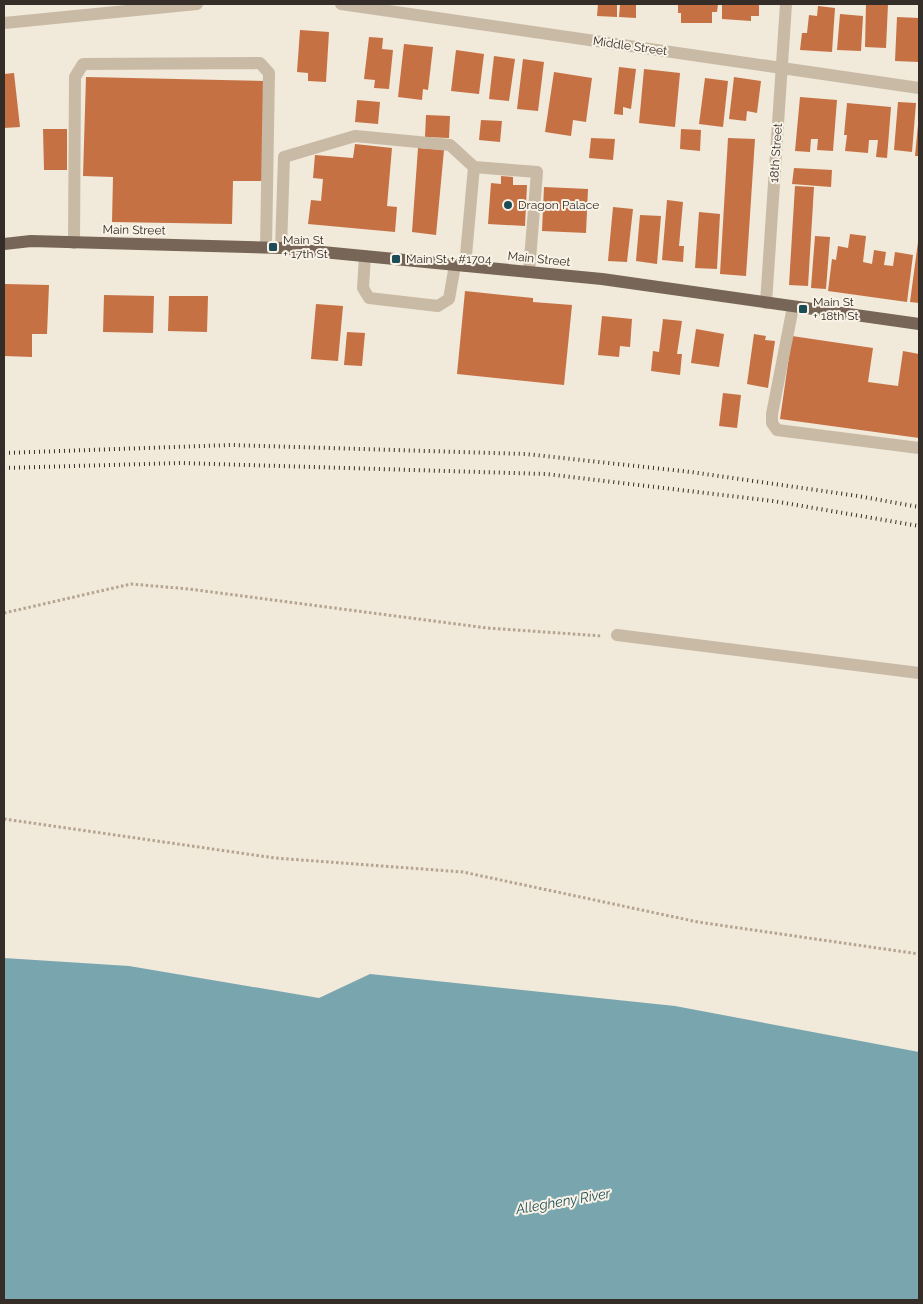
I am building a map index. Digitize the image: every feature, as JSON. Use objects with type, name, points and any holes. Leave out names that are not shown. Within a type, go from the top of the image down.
[{"type":"main road","name":"Main Street","points":[[4,244],[31,241],[281,248],[602,280],[919,324]]},
{"type":"street","points":[[4,23],[197,4]]},
{"type":"street","name":"Middle Street","points":[[341,4],[919,88]]},
{"type":"street","name":"18th Street","points":[[766,303],[786,4]]},
{"type":"street","points":[[74,242],[75,77],[83,64],[260,63],[269,74],[266,247]]},
{"type":"street","points":[[281,248],[284,157],[355,136],[450,145],[474,167],[537,172],[530,272]]},
{"type":"street","points":[[365,256],[362,288],[369,298],[438,306],[449,299],[460,266],[474,167]]},
{"type":"street","points":[[793,307],[772,414],[772,423],[777,430],[919,448]]},
{"type":"street","points":[[617,635],[919,673]]},
{"type":"path","points":[[4,613],[132,584],[189,589],[487,628],[593,636],[617,635]]},
{"type":"path","points":[[4,819],[275,858],[463,872],[698,922],[919,954]]},
{"type":"water","name":"Allegheny River","points":[[4,958],[129,966],[319,998],[370,974],[675,1006],[919,1052],[919,1300],[4,1300]]},
{"type":"building","points":[[598,4],[617,4],[617,17],[597,16]]},
{"type":"building","points":[[620,4],[636,4],[636,18],[619,17]]},
{"type":"building","points":[[678,4],[718,4],[717,12],[712,12],[712,23],[681,23],[681,13],[678,13]]},
{"type":"building","points":[[722,4],[759,4],[759,16],[751,16],[751,21],[722,19]]},
{"type":"building","points":[[866,4],[888,4],[886,48],[865,47]]},
{"type":"building","points":[[818,6],[835,8],[832,52],[800,50],[802,33],[807,33],[809,15],[817,16]]},
{"type":"building","points":[[840,14],[863,16],[861,51],[837,50]]},
{"type":"building","points":[[897,17],[919,18],[919,62],[895,61]]},
{"type":"building","points":[[300,30],[329,32],[326,82],[308,81],[308,73],[297,72]]},
{"type":"building","points":[[369,37],[383,38],[382,49],[393,50],[389,89],[374,88],[375,80],[364,79]]},
{"type":"building","points":[[404,44],[433,47],[428,90],[423,89],[422,100],[398,97]]},
{"type":"building","points":[[456,50],[484,54],[479,94],[451,91]]},
{"type":"building","points":[[494,56],[515,59],[509,101],[489,99]]},
{"type":"building","points":[[523,59],[544,62],[538,111],[517,109]]},
{"type":"building","points":[[619,67],[636,69],[631,109],[623,107],[623,115],[614,114]]},
{"type":"building","points":[[644,69],[680,73],[675,127],[639,123]]},
{"type":"building","points":[[554,72],[592,78],[586,122],[573,120],[571,136],[545,132]]},
{"type":"building","points":[[14,73],[20,127],[4,128],[4,74]]},
{"type":"building","points":[[86,77],[265,81],[262,181],[233,181],[232,224],[112,222],[113,177],[83,176]]},
{"type":"building","points":[[734,77],[761,81],[757,113],[747,111],[746,121],[729,119]]},
{"type":"building","points":[[705,78],[728,81],[723,127],[699,124]]},
{"type":"building","points":[[800,97],[837,100],[833,151],[817,150],[818,139],[811,139],[810,152],[795,151]]},
{"type":"building","points":[[357,100],[380,102],[378,124],[355,122]]},
{"type":"building","points":[[898,102],[916,103],[912,152],[894,150]]},
{"type":"building","points":[[847,103],[891,107],[887,158],[876,157],[878,140],[869,140],[868,153],[845,151],[847,135],[844,135]]},
{"type":"building","points":[[426,115],[450,116],[449,138],[425,137]]},
{"type":"building","points":[[481,120],[502,121],[500,142],[479,140]]},
{"type":"building","points":[[918,125],[919,156],[915,156]]},
{"type":"building","points":[[43,129],[67,129],[67,170],[44,170]]},
{"type":"building","points":[[681,129],[701,130],[700,151],[680,149]]},
{"type":"building","points":[[591,138],[615,139],[613,160],[589,158]]},
{"type":"building","points":[[728,138],[755,139],[746,276],[720,274]]},
{"type":"building","points":[[355,144],[392,148],[387,206],[397,207],[395,232],[308,224],[311,200],[321,201],[323,179],[313,178],[315,155],[353,158]]},
{"type":"building","points":[[418,148],[444,150],[436,235],[412,232]]},
{"type":"building","points":[[794,168],[832,170],[831,187],[792,184]]},
{"type":"building","name":"Dragon Palace","points":[[501,176],[513,177],[513,185],[527,185],[525,226],[488,224],[491,183],[501,184]]},
{"type":"building","points":[[795,186],[814,187],[808,286],[789,285]]},
{"type":"building","points":[[544,187],[588,189],[586,233],[542,231]]},
{"type":"building","points":[[667,200],[683,202],[679,246],[684,246],[683,262],[662,260]]},
{"type":"building","points":[[613,207],[633,209],[627,262],[608,261]]},
{"type":"building","points":[[699,212],[720,214],[717,269],[695,268]]},
{"type":"building","points":[[640,215],[661,216],[657,264],[636,261]]},
{"type":"building","points":[[850,234],[866,236],[863,262],[872,264],[874,250],[886,252],[884,265],[893,266],[895,252],[913,255],[907,302],[828,291],[832,259],[836,260],[838,246],[848,248]]},
{"type":"building","points":[[815,236],[830,237],[826,289],[811,288]]},
{"type":"building","points":[[919,243],[919,303],[910,302]]},
{"type":"building","points":[[5,284],[49,285],[47,334],[32,334],[32,357],[4,356]]},
{"type":"building","points":[[465,291],[533,298],[533,302],[572,305],[564,385],[457,374]]},
{"type":"building","points":[[104,295],[154,296],[153,333],[103,332]]},
{"type":"building","points":[[169,296],[208,296],[207,332],[168,331]]},
{"type":"building","points":[[316,304],[343,306],[338,361],[311,359]]},
{"type":"building","points":[[602,316],[632,319],[630,347],[620,346],[619,357],[598,355]]},
{"type":"building","points":[[663,319],[682,321],[677,354],[682,354],[680,375],[651,371],[653,351],[659,352]]},
{"type":"building","points":[[696,329],[724,334],[719,367],[691,363]]},
{"type":"building","points":[[347,332],[365,333],[362,366],[344,365]]},
{"type":"building","points":[[754,334],[766,336],[765,340],[775,341],[768,388],[747,384]]},
{"type":"building","points":[[792,336],[873,348],[868,382],[898,386],[903,351],[919,354],[919,438],[780,419]]},
{"type":"building","points":[[723,393],[741,395],[737,428],[719,426]]},
{"type":"railway","points":[[4,453],[231,445],[526,454],[691,472],[858,496],[919,507]]},
{"type":"railway","points":[[4,468],[180,463],[546,474],[773,501],[919,526]]},
{"type":"place","name":"Dragon Palace","points":[[508,205]]},
{"type":"place","name":"Main St + 17th St","points":[[273,247]]},
{"type":"place","name":"Main St + #1704","points":[[396,259]]},
{"type":"place","name":"Main St + 18th St","points":[[803,309]]}]
